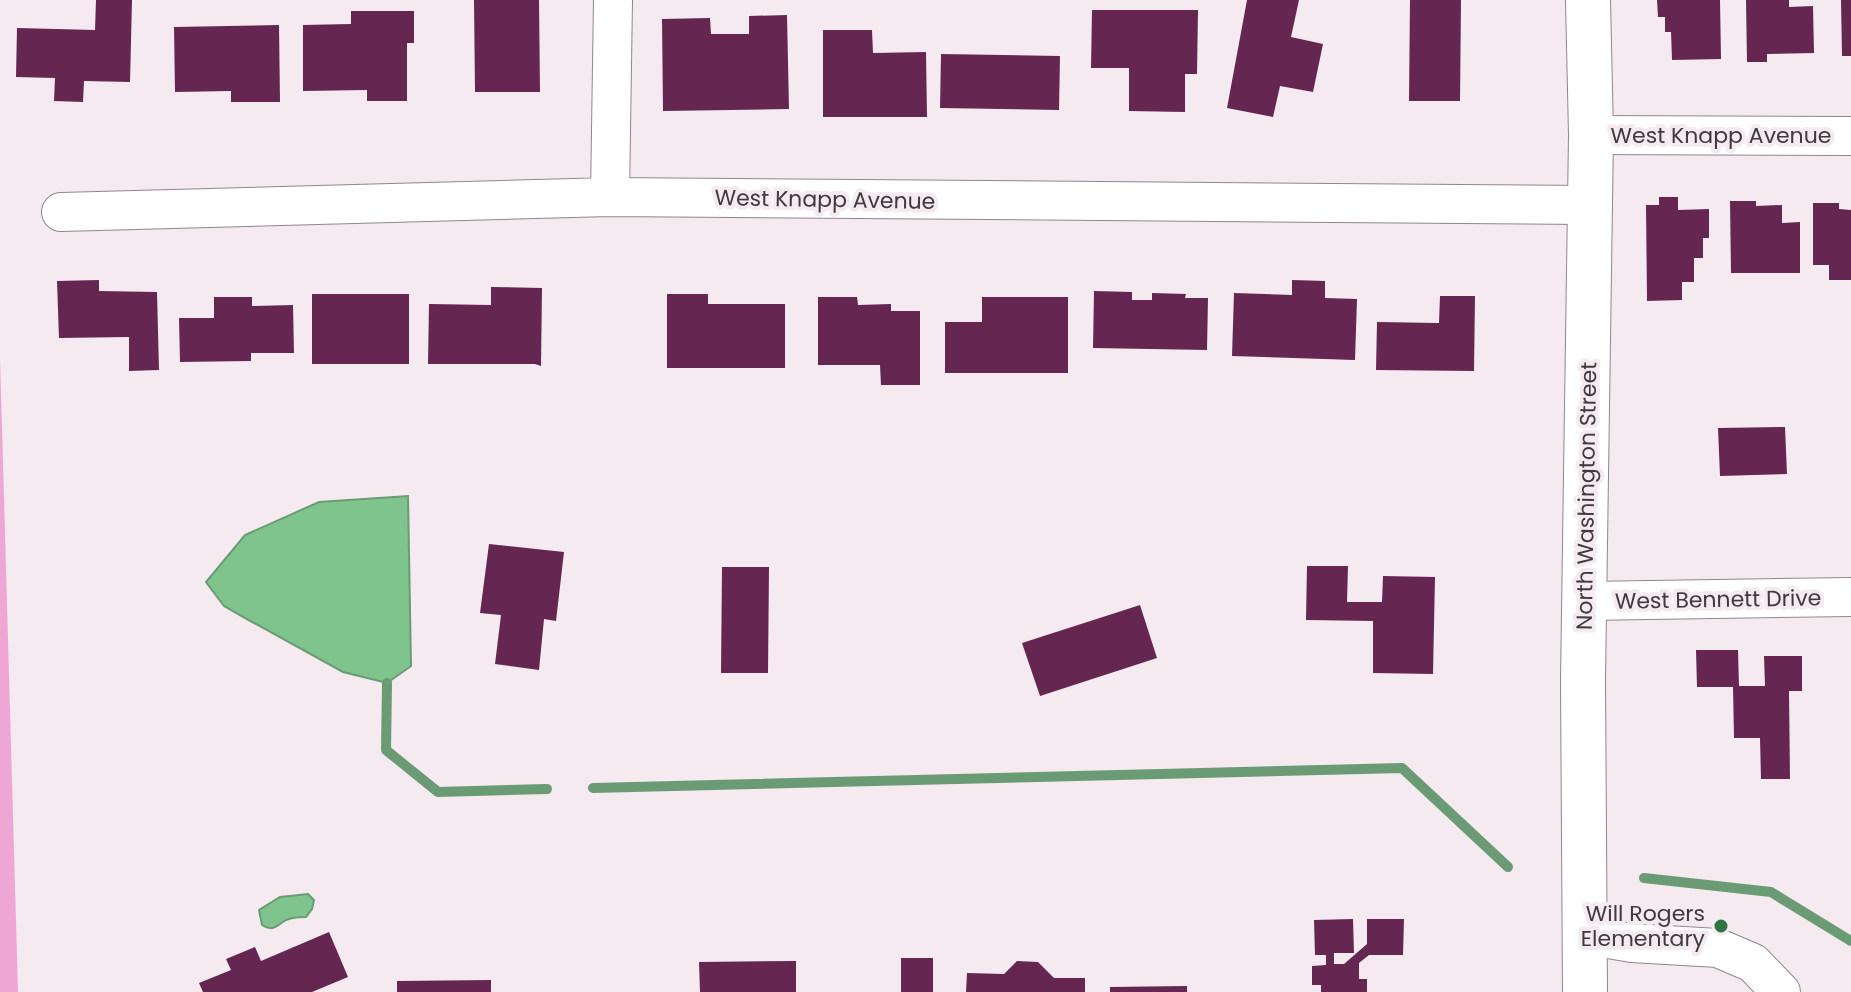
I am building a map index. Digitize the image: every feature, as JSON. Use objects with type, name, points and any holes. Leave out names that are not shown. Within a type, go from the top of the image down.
[{"type":"main road","name":"North Washington Street","points":[[1585,992],[1585,601],[1591,135],[1588,0]]},
{"type":"street","points":[[610,197],[613,0]]},
{"type":"street","name":"West Knapp Avenue","points":[[1591,135],[1851,136]]},
{"type":"street","name":"West Knapp Avenue","points":[[61,212],[610,197],[1589,205]]},
{"type":"street","name":"West Bennett Drive","points":[[1585,601],[1851,597]]},
{"type":"street","points":[[1585,935],[1632,943],[1718,948],[1753,963],[1781,992]]},
{"type":"shaded area","points":[[0,357],[18,992],[0,992]]},
{"type":"shaded area","points":[[408,496],[411,666],[387,683],[343,672],[245,618],[224,606],[206,582],[245,535],[319,502]]},
{"type":"shaded area","points":[[308,894],[314,900],[306,917],[288,919],[272,928],[262,925],[259,910],[280,897]]},
{"type":"building","points":[[96,0],[132,0],[130,82],[84,81],[83,102],[54,101],[55,78],[16,77],[17,28],[95,30]]},
{"type":"building","points":[[474,0],[539,0],[540,92],[475,92]]},
{"type":"building","points":[[1247,0],[1299,0],[1291,37],[1323,44],[1313,92],[1280,86],[1273,117],[1227,108]]},
{"type":"building","points":[[1410,0],[1461,0],[1460,101],[1409,101]]},
{"type":"building","points":[[1657,0],[1720,0],[1721,59],[1672,60],[1671,32],[1665,32],[1665,17],[1658,17]]},
{"type":"building","points":[[1746,0],[1789,0],[1789,7],[1813,6],[1814,53],[1767,54],[1767,62],[1747,62]]},
{"type":"building","points":[[1841,0],[1851,0],[1851,56],[1842,56]]},
{"type":"building","points":[[1092,10],[1198,10],[1197,74],[1185,74],[1185,112],[1129,111],[1129,68],[1091,68]]},
{"type":"building","points":[[351,11],[414,11],[414,43],[407,43],[407,101],[367,101],[367,90],[303,91],[303,25],[351,24]]},
{"type":"building","points":[[787,15],[789,109],[663,111],[662,19],[710,18],[711,34],[749,34],[749,16]]},
{"type":"building","points":[[279,25],[280,102],[231,102],[231,91],[175,92],[174,27]]},
{"type":"building","points":[[823,30],[872,30],[873,53],[926,52],[927,117],[823,117]]},
{"type":"building","points":[[941,54],[1060,56],[1059,110],[940,108]]},
{"type":"building","points":[[1659,197],[1678,197],[1678,210],[1709,209],[1709,238],[1703,238],[1703,258],[1694,258],[1694,282],[1682,282],[1682,300],[1647,301],[1646,205],[1659,205]]},
{"type":"building","points":[[1730,201],[1756,201],[1756,206],[1782,205],[1782,223],[1800,222],[1800,273],[1731,273]]},
{"type":"building","points":[[1813,203],[1839,203],[1839,209],[1851,210],[1851,280],[1829,280],[1829,265],[1813,265]]},
{"type":"building","points":[[99,280],[99,291],[157,292],[159,370],[129,371],[129,337],[59,338],[57,281]]},
{"type":"building","points":[[1292,280],[1325,281],[1325,298],[1357,299],[1355,360],[1232,356],[1234,293],[1292,295]]},
{"type":"building","points":[[491,287],[542,288],[541,366],[428,364],[429,304],[491,305]]},
{"type":"building","points":[[1094,291],[1132,292],[1132,300],[1152,300],[1152,293],[1208,298],[1207,350],[1093,348]]},
{"type":"building","points":[[312,294],[409,294],[409,364],[312,364]]},
{"type":"building","points":[[667,294],[708,294],[708,304],[785,304],[785,368],[667,368]]},
{"type":"building","points":[[1440,296],[1475,296],[1474,371],[1376,370],[1377,322],[1439,323]]},
{"type":"building","points":[[214,297],[252,297],[252,306],[293,305],[294,353],[251,353],[251,361],[180,362],[179,318],[214,318]]},
{"type":"building","points":[[818,297],[857,297],[858,305],[891,304],[891,311],[920,311],[920,385],[881,385],[880,365],[818,365]]},
{"type":"building","points":[[982,297],[1068,297],[1068,373],[945,373],[945,322],[982,322]]},
{"type":"building","points":[[1785,427],[1787,474],[1720,476],[1718,428]]},
{"type":"building","points":[[489,544],[564,552],[556,621],[544,619],[539,670],[495,664],[501,615],[480,613]]},
{"type":"building","points":[[1307,566],[1348,566],[1347,602],[1382,602],[1383,576],[1435,577],[1433,674],[1373,673],[1373,621],[1306,620]]},
{"type":"building","points":[[722,567],[769,567],[768,673],[721,673]]},
{"type":"building","points":[[1140,605],[1157,658],[1040,696],[1022,643]]},
{"type":"building","points":[[1696,650],[1738,650],[1739,686],[1765,686],[1764,656],[1802,656],[1802,691],[1789,691],[1790,779],[1761,779],[1760,738],[1734,738],[1733,687],[1697,687]]},
{"type":"building","points":[[1353,919],[1354,953],[1334,953],[1334,964],[1344,964],[1367,944],[1367,919],[1404,919],[1403,955],[1369,955],[1359,963],[1359,979],[1367,979],[1367,992],[1321,992],[1321,985],[1312,985],[1312,966],[1326,965],[1326,955],[1315,955],[1314,920]]},
{"type":"building","points":[[329,932],[348,977],[312,992],[203,992],[199,983],[231,970],[226,959],[255,947],[261,961]]},
{"type":"building","points":[[901,958],[933,958],[933,992],[901,992]]},
{"type":"building","points":[[796,961],[796,992],[700,992],[699,962]]},
{"type":"building","points":[[1017,961],[1038,962],[1054,978],[1085,978],[1085,992],[966,992],[967,973],[1004,974]]},
{"type":"building","points":[[491,980],[491,992],[397,992],[397,981]]},
{"type":"building","points":[[1187,986],[1187,992],[1110,992],[1110,987]]},
{"type":"waterway","points":[[387,683],[386,750],[438,792],[547,789]]},
{"type":"waterway","points":[[593,788],[1402,768],[1508,867]]},
{"type":"waterway","points":[[1644,878],[1771,892],[1851,941]]},
{"type":"place","name":"Will Rogers Elementary","points":[[1721,926]]}]
